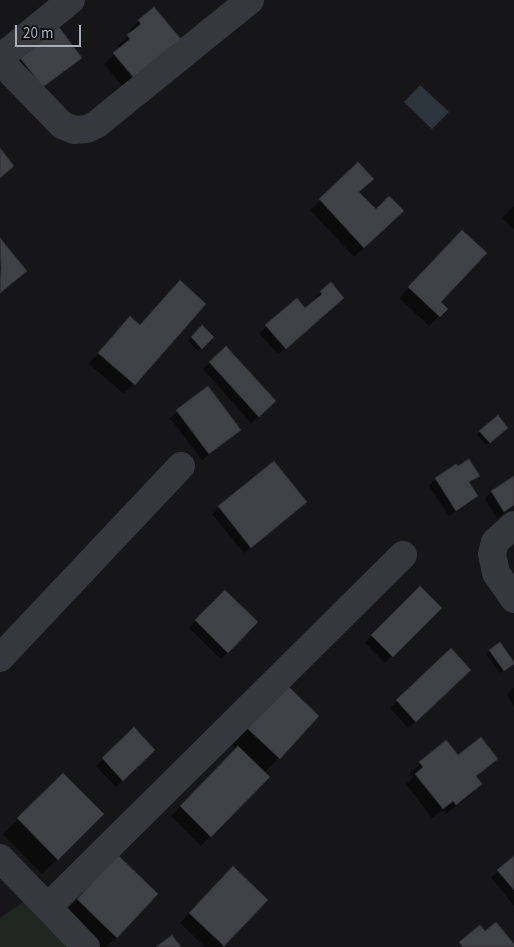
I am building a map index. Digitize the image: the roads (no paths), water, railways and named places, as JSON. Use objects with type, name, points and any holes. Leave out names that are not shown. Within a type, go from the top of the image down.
[{"type":"street","points":[[71,0],[0,59],[62,125],[74,130],[86,129],[97,124],[250,0]]},
{"type":"street","points":[[0,658],[181,466]]},
{"type":"street","points":[[514,525],[495,542],[492,554],[496,573],[514,599]]},
{"type":"street","points":[[48,908],[403,555]]},
{"type":"street","points":[[0,858],[86,947]]}]
